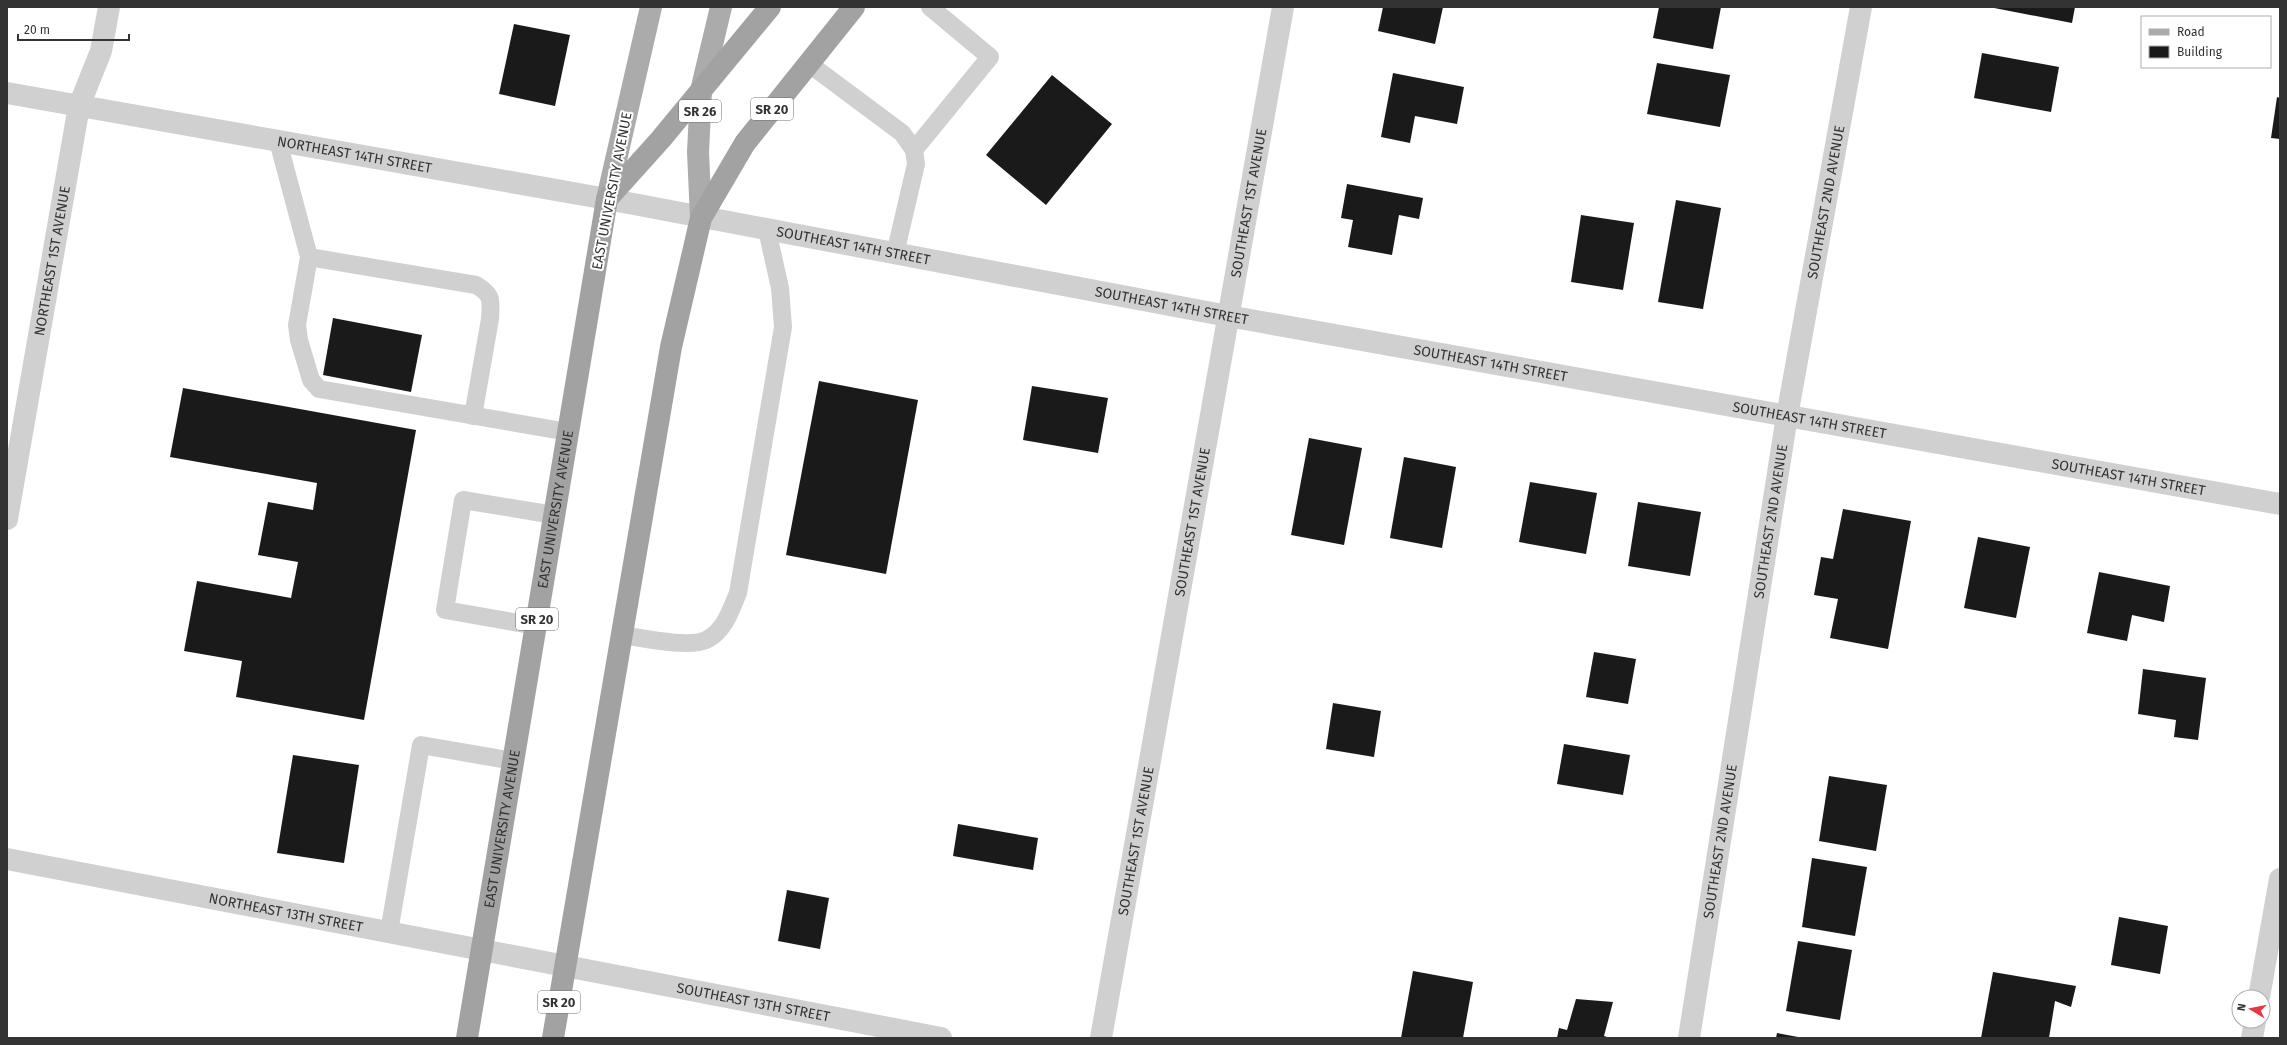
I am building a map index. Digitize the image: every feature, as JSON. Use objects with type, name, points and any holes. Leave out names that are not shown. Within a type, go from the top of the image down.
[{"type":"highway","points":[[608,200],[770,7]]},
{"type":"highway","name":"SR 20","points":[[553,1038],[671,347],[702,218],[745,143],[854,7]]},
{"type":"highway","name":"EAST UNIVERSITY AVENUE","points":[[467,1038],[608,200]]},
{"type":"main road","name":"EAST UNIVERSITY AVENUE","points":[[608,200],[651,7]]},
{"type":"main road","name":"SR 26","points":[[702,218],[698,152],[701,91],[721,7]]},
{"type":"street","name":"NORTHEAST 1ST AVENUE","points":[[7,519],[80,106],[101,51],[109,7]]},
{"type":"street","name":"SOUTHEAST 1ST AVENUE","points":[[1101,1038],[1283,7]]},
{"type":"street","name":"SOUTHEAST 2ND AVENUE","points":[[1689,1038],[1787,416],[1860,7]]},
{"type":"street","name":"NORTHEAST 14TH STREET","points":[[7,93],[702,218]]},
{"type":"street","name":"SOUTHEAST 14TH STREET","points":[[702,218],[1228,316],[2280,504]]},
{"type":"street","name":"NORTHEAST 13TH STREET","points":[[7,859],[565,966]]},
{"type":"street","points":[[2260,989],[2280,879]]},
{"type":"street","name":"SOUTHEAST 13TH STREET","points":[[565,966],[936,1038]]},
{"type":"lane","points":[[914,150],[990,57],[930,7]]},
{"type":"lane","points":[[808,63],[902,133],[914,150],[916,164],[895,254]]},
{"type":"lane","points":[[278,141],[309,257],[297,325],[306,366],[311,380],[319,389],[568,432]]},
{"type":"lane","points":[[622,635],[684,644],[708,639],[727,620],[738,593],[783,327],[780,288],[767,230]]},
{"type":"lane","points":[[309,257],[476,285],[488,292],[491,303],[490,319],[473,416]]},
{"type":"lane","points":[[536,626],[445,610],[446,603],[463,500],[554,515]]},
{"type":"lane","points":[[389,932],[421,745],[513,761]]},
{"type":"building","points":[[1383,7],[1443,7],[1435,44],[1378,31]]},
{"type":"building","points":[[1659,7],[1721,7],[1713,49],[1653,38]]},
{"type":"building","points":[[1989,7],[2075,7],[2072,23]]},
{"type":"building","points":[[514,24],[570,35],[555,106],[499,94]]},
{"type":"building","points":[[1982,53],[2059,67],[2051,112],[1974,98]]},
{"type":"building","points":[[1657,63],[1730,75],[1720,127],[1647,114]]},
{"type":"building","points":[[1393,73],[1464,87],[1457,124],[1415,116],[1410,143],[1381,137]]},
{"type":"building","points":[[1052,75],[1112,124],[1046,205],[986,155]]},
{"type":"building","points":[[2277,97],[2280,98],[2280,139],[2271,138]]},
{"type":"building","points":[[1347,184],[1423,198],[1419,219],[1399,215],[1392,255],[1348,247],[1353,220],[1341,218]]},
{"type":"building","points":[[1676,200],[1721,208],[1703,309],[1658,302]]},
{"type":"building","points":[[1581,215],[1634,223],[1623,290],[1571,282]]},
{"type":"building","points":[[333,318],[422,335],[411,392],[323,375]]},
{"type":"building","points":[[819,381],[918,400],[886,574],[786,555]]},
{"type":"building","points":[[1032,386],[1108,398],[1098,453],[1023,440]]},
{"type":"building","points":[[183,388],[416,430],[364,720],[236,697],[242,661],[184,651],[197,581],[291,598],[298,562],[258,555],[268,502],[313,510],[317,483],[170,457]]},
{"type":"building","points":[[1309,438],[1362,448],[1344,545],[1291,535]]},
{"type":"building","points":[[1404,457],[1456,467],[1442,548],[1390,538]]},
{"type":"building","points":[[1530,482],[1597,493],[1586,554],[1519,542]]},
{"type":"building","points":[[1638,502],[1701,512],[1690,576],[1628,566]]},
{"type":"building","points":[[1843,509],[1911,521],[1888,649],[1830,638],[1838,599],[1814,595],[1821,557],[1833,559]]},
{"type":"building","points":[[1978,537],[2030,547],[2016,618],[1964,608]]},
{"type":"building","points":[[2099,572],[2170,586],[2164,622],[2132,615],[2127,641],[2087,633]]},
{"type":"building","points":[[1594,652],[1636,659],[1628,704],[1586,697]]},
{"type":"building","points":[[2143,669],[2206,678],[2198,740],[2174,737],[2176,720],[2138,714]]},
{"type":"building","points":[[1333,703],[1381,711],[1374,757],[1326,749]]},
{"type":"building","points":[[1564,744],[1630,755],[1623,795],[1557,784]]},
{"type":"building","points":[[293,755],[359,765],[344,863],[277,853]]},
{"type":"building","points":[[1829,776],[1887,785],[1876,851],[1819,841]]},
{"type":"building","points":[[958,824],[1038,838],[1033,870],[953,856]]},
{"type":"building","points":[[1812,858],[1867,867],[1855,936],[1802,927]]},
{"type":"building","points":[[787,890],[829,898],[820,949],[778,941]]},
{"type":"building","points":[[2119,917],[2168,926],[2160,974],[2111,965]]},
{"type":"building","points":[[1798,941],[1852,950],[1840,1020],[1786,1011]]},
{"type":"building","points":[[1413,971],[1473,982],[1463,1038],[1401,1038]]},
{"type":"building","points":[[1993,972],[2076,986],[2071,1007],[2055,1001],[2049,1038],[1981,1038]]},
{"type":"building","points":[[1576,999],[1613,1002],[1604,1036],[1610,1038],[1557,1038],[1559,1028],[1567,1030]]},
{"type":"building","points":[[1777,1033],[1798,1037],[1798,1038],[1776,1038]]}]
